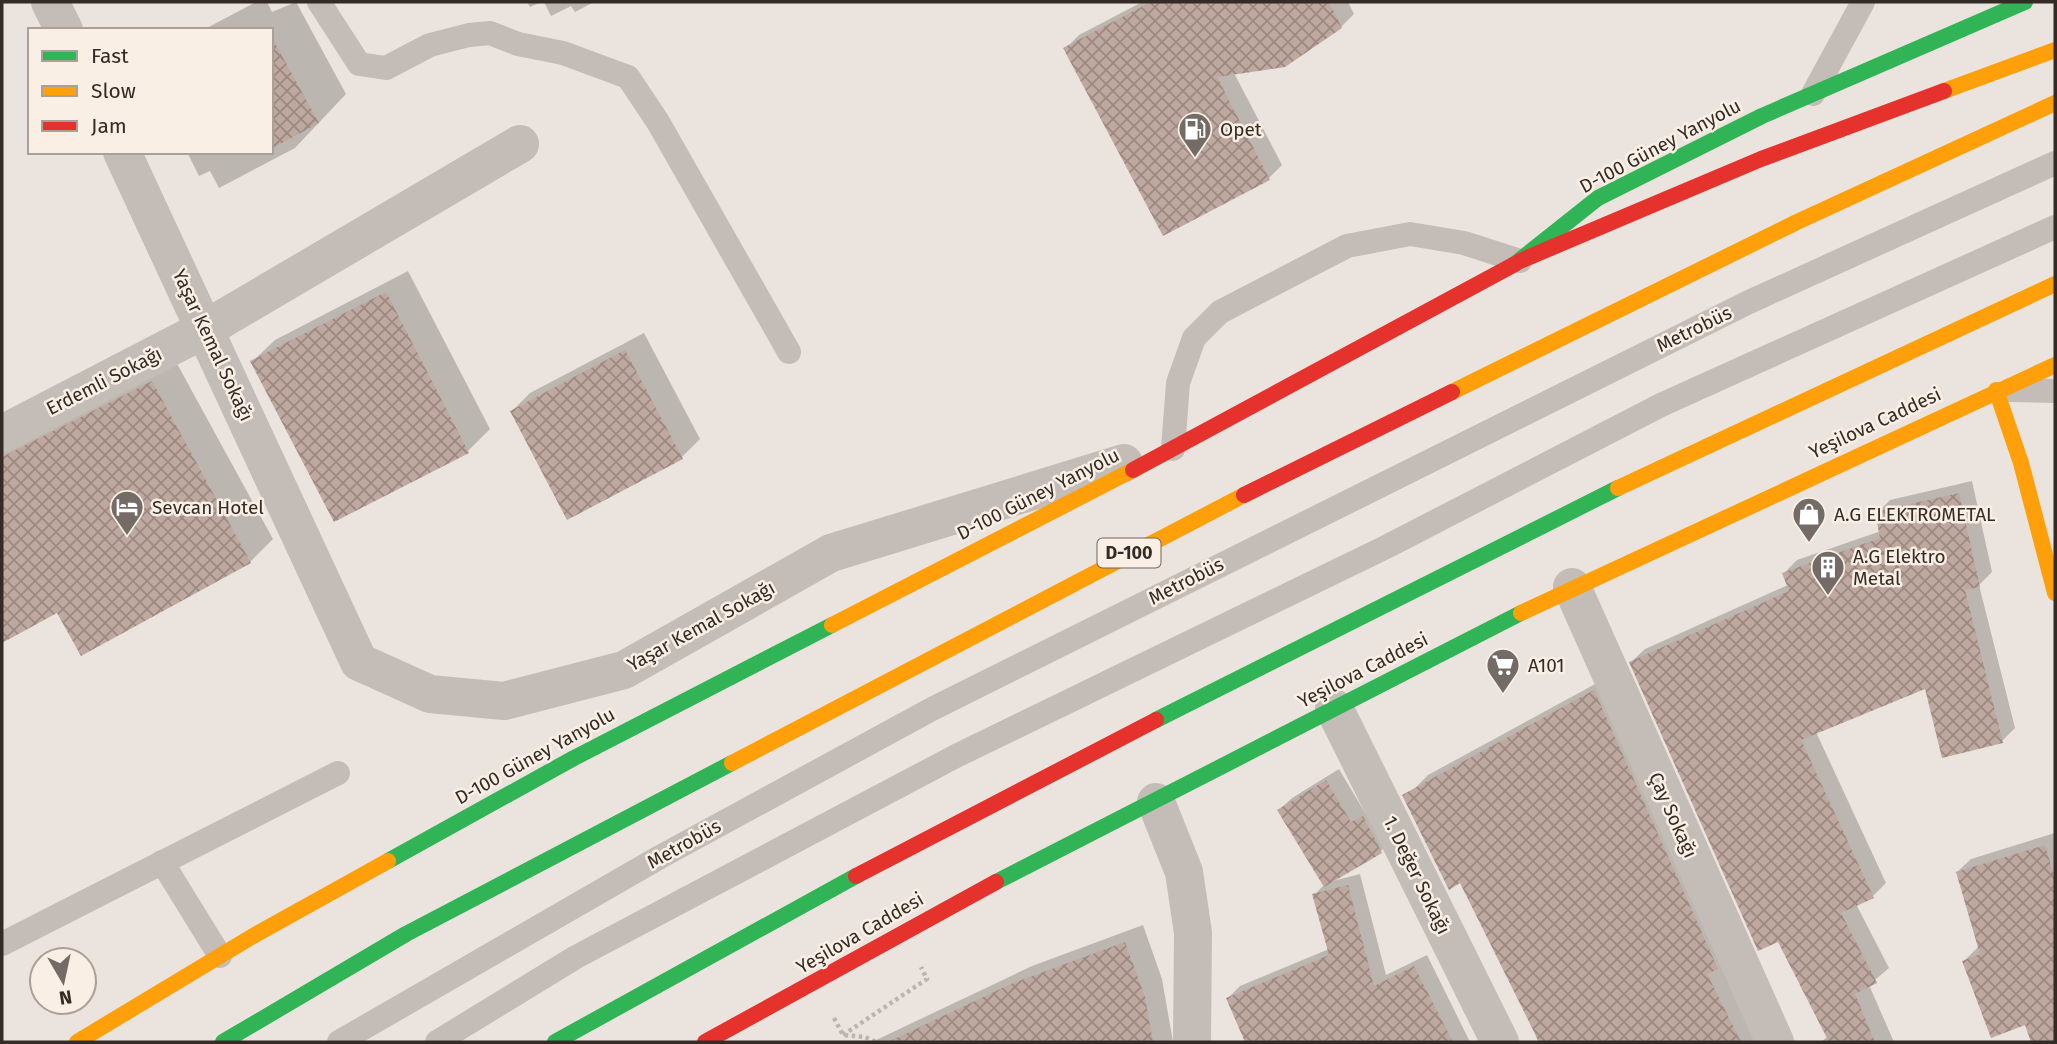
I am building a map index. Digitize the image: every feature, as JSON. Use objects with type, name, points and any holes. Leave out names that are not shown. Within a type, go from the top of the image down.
[{"type":"main road","name":"D-100 Güney Yanyolu","points":[[77,1042],[220,956],[680,701],[1173,449],[1520,261],[1598,198],[1813,94],[2025,2]]},
{"type":"main road","points":[[1520,261],[1604,228],[1761,159],[2055,50]]},
{"type":"main road","name":"D-100","points":[[223,1042],[406,934],[1182,526],[1797,222],[2055,103]]},
{"type":"main road","points":[[555,1042],[846,881],[1283,654],[1587,502],[2055,284]]},
{"type":"main road","name":"Yeşilova Caddesi","points":[[720,1039],[932,915],[1572,587],[2055,365]]},
{"type":"main road","points":[[1996,390],[2021,463],[2055,593]]},
{"type":"main road","points":[[2021,463],[2055,536]]},
{"type":"street","points":[[50,2],[63,28]]},
{"type":"street","name":"Erdemli Sokağı","points":[[2,434],[207,328],[520,144]]},
{"type":"street","name":"Yaşar Kemal Sokağı","points":[[123,154],[207,328],[359,662],[430,694],[504,701],[624,670],[831,553],[1173,449]]},
{"type":"street","name":"Çay Sokağı","points":[[1572,587],[1775,1042]]},
{"type":"street","name":"1. Değer Sokağı","points":[[1334,708],[1500,1042]]},
{"type":"street","points":[[1156,802],[1184,872],[1194,933],[1192,1042]]},
{"type":"lane","points":[[319,2],[359,64],[386,68],[430,46],[469,35],[490,33],[517,44],[563,53],[628,77],[658,122],[789,352]]},
{"type":"lane","points":[[1813,94],[1863,2]]},
{"type":"lane","name":"Metrobüs","points":[[339,1042],[660,857],[932,709],[1749,302],[2055,163]]},
{"type":"lane","points":[[437,1042],[576,957],[958,755],[1386,547],[1661,405],[2055,226]]},
{"type":"lane","points":[[1173,449],[1178,383],[1194,338],[1220,312],[1347,246],[1410,234],[1464,243],[1520,261]]},
{"type":"lane","points":[[1996,390],[2055,391]]},
{"type":"lane","points":[[2,944],[338,773]]},
{"type":"lane","points":[[162,862],[220,956]]},
{"type":"path","points":[[843,1035],[927,979]]},
{"type":"path","points":[[817,982],[843,1035]]},
{"type":"path","points":[[843,1035],[865,1037],[876,1042]]},
{"type":"building","points":[[1151,2],[1329,2],[1342,28],[1285,67],[1217,77],[1270,180],[1163,236],[1063,48]]},
{"type":"building","points":[[273,40],[319,123],[273,148]]},
{"type":"building","points":[[386,292],[469,453],[334,522],[250,361]]},
{"type":"building","points":[[625,350],[683,459],[567,520],[510,411]]},
{"type":"building","name":"Sevcan Hotel","points":[[152,381],[251,563],[81,656],[57,613],[2,643],[2,457]]},
{"type":"building","points":[[1959,493],[1980,587],[1965,590],[2003,743],[1942,758],[1925,689],[1801,740],[1874,898],[1841,913],[1877,983],[1855,994],[1875,1042],[1829,1042],[1778,942],[1758,951],[1629,662],[1789,591],[1782,573],[1880,538],[1875,512]]},
{"type":"building","points":[[1594,690],[1718,969],[1707,974],[1741,1042],[1539,1042],[1460,883],[1449,890],[1402,795]]},
{"type":"building","points":[[1326,780],[1351,822],[1363,816],[1382,853],[1324,887],[1277,810]]},
{"type":"building","points":[[2045,845],[2055,879],[2055,1042],[2031,1042],[2025,1025],[1991,1038],[1962,961],[1980,954],[1956,872]]},
{"type":"building","points":[[1348,885],[1374,986],[1414,966],[1453,1042],[1245,1042],[1226,998],[1329,955],[1312,894]]},
{"type":"building","points":[[1125,942],[1145,997],[1153,1042],[888,1042],[1013,983]]},
{"type":"traffic: fast","points":[[1515,264],[1598,198],[1762,116],[2025,2]]},
{"type":"traffic: fast","points":[[1156,720],[1618,488]]},
{"type":"traffic: fast","points":[[996,882],[1521,613]]},
{"type":"traffic: fast","points":[[388,861],[574,758],[832,625]]},
{"type":"traffic: fast","points":[[223,1042],[406,934],[732,763]]},
{"type":"traffic: fast","points":[[555,1042],[856,876]]},
{"type":"traffic: slow","points":[[1944,91],[2055,50]]},
{"type":"traffic: slow","points":[[1452,392],[1797,222],[2055,103]]},
{"type":"traffic: slow","points":[[1618,488],[2055,284]]},
{"type":"traffic: slow","points":[[1521,613],[2055,365]]},
{"type":"traffic: slow","points":[[1996,390],[2021,463],[2055,593]]},
{"type":"traffic: slow","points":[[832,625],[1133,470]]},
{"type":"traffic: slow","points":[[732,763],[1244,495]]},
{"type":"traffic: slow","points":[[77,1042],[253,936],[388,861]]},
{"type":"traffic: jam","points":[[1520,261],[1761,159],[1944,91]]},
{"type":"traffic: jam","points":[[1133,470],[1515,264]]},
{"type":"traffic: jam","points":[[1244,495],[1452,392]]},
{"type":"traffic: jam","points":[[856,876],[1156,720]]},
{"type":"traffic: jam","points":[[705,1042],[996,882]]},
{"type":"place","name":"Opet","points":[[1195,159]]},
{"type":"place","name":"Sevcan Hotel","points":[[127,537]]},
{"type":"place","name":"A.G ELEKTROMETAL","points":[[1809,544]]},
{"type":"place","name":"A.G Elektro Metal","points":[[1828,597]]},
{"type":"place","name":"A101","points":[[1503,695]]}]
